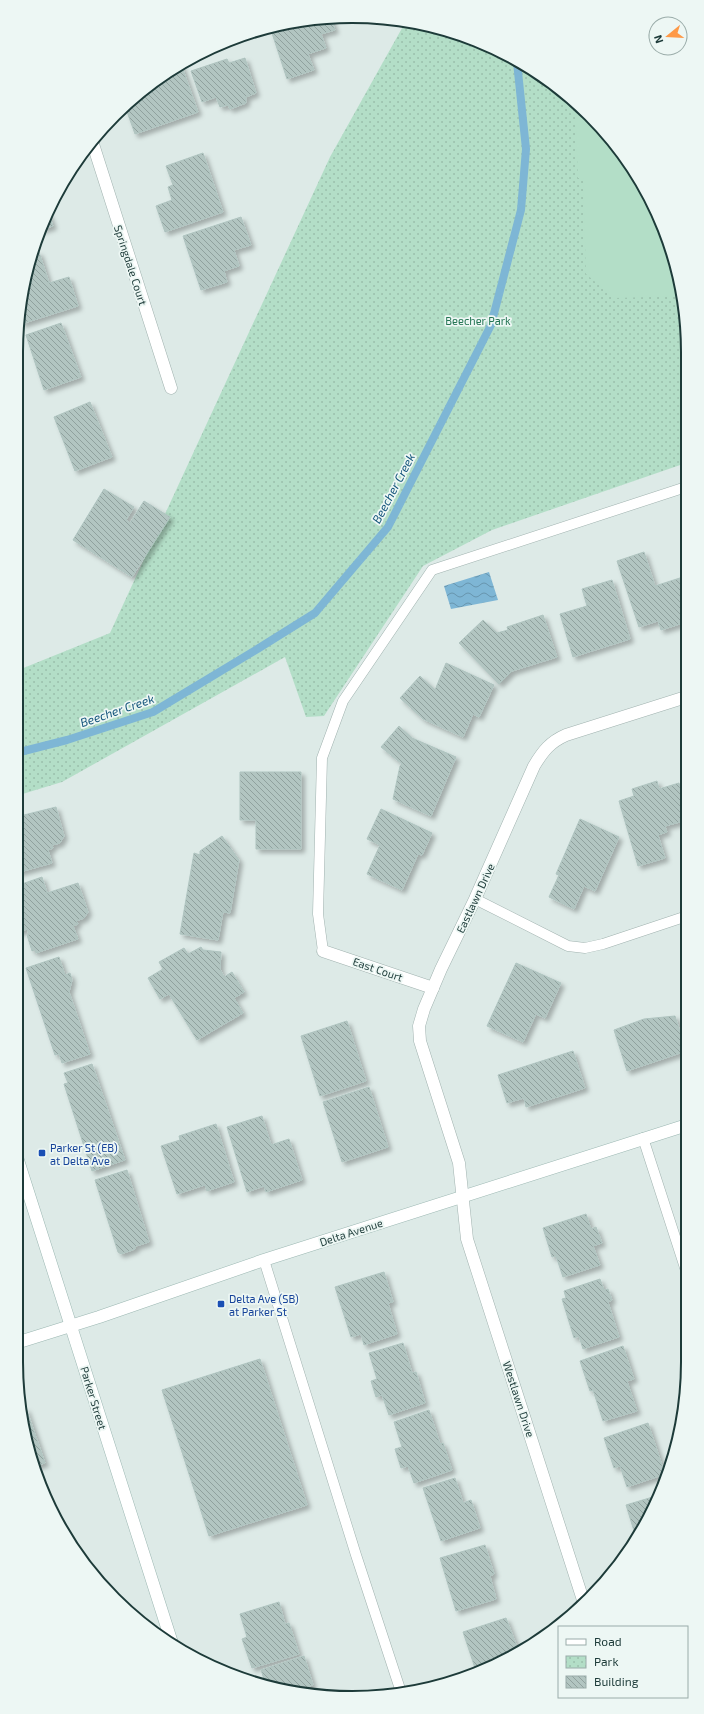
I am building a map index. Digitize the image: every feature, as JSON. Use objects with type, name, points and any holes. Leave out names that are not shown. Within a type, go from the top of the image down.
[{"type":"street","name":"Springdale Court","points":[[94,148],[171,388]]},
{"type":"street","name":"Eastlawn Drive","points":[[462,1196],[458,1159],[418,1034],[420,1019],[441,969],[475,899],[534,766],[550,744],[566,735],[681,699]]},
{"type":"street","name":"East Court","points":[[324,951],[433,988]]},
{"type":"street","name":"Delta Avenue","points":[[23,1341],[264,1260],[681,1127]]},
{"type":"street","name":"Parker Street","points":[[23,1176],[170,1637]]},
{"type":"street","name":"Westlawn Drive","points":[[462,1196],[467,1239],[582,1597]]},
{"type":"lane","points":[[324,951],[318,914],[322,758],[343,701],[432,570],[681,489]]},
{"type":"lane","points":[[475,899],[568,946],[574,947],[585,948],[603,944],[681,918]]},
{"type":"lane","points":[[643,1138],[681,1255]]},
{"type":"lane","points":[[264,1260],[356,1555],[399,1687]]},
{"type":"green space","name":"Beecher Park","points":[[403,27],[458,40],[498,57],[535,78],[585,119],[626,169],[637,188],[656,226],[670,267],[675,288],[680,330],[681,465],[492,530],[423,566],[324,716],[306,717],[285,657],[62,782],[23,794],[23,668],[110,633],[330,157]]},
{"type":"green space","points":[[575,110],[599,135],[626,169],[647,206],[664,246],[676,296],[614,298],[586,274],[583,178],[578,178]]},
{"type":"water","points":[[489,572],[498,600],[451,609],[444,586]]},
{"type":"building","points":[[333,24],[335,30],[321,34],[326,48],[308,54],[314,70],[287,79],[272,33],[288,29]]},
{"type":"building","points":[[245,58],[256,93],[246,97],[246,103],[230,109],[228,105],[220,107],[216,97],[202,102],[191,71],[227,59],[229,63]]},
{"type":"building","points":[[183,70],[198,112],[135,134],[127,112],[169,78]]},
{"type":"building","points":[[203,153],[223,212],[165,232],[156,206],[172,200],[168,187],[173,185],[166,166]]},
{"type":"building","points":[[241,217],[251,245],[234,250],[239,266],[224,271],[227,282],[201,290],[183,236]]},
{"type":"building","points":[[51,220],[53,226],[47,228]]},
{"type":"building","points":[[38,252],[49,283],[69,277],[78,306],[25,323],[29,288]]},
{"type":"building","points":[[61,323],[81,377],[44,390],[26,335]]},
{"type":"building","points":[[90,402],[112,457],[75,471],[54,417]]},
{"type":"building","points":[[104,489],[134,507],[126,520],[130,523],[144,501],[170,517],[132,577],[73,540]]},
{"type":"building","points":[[644,552],[655,586],[681,578],[681,624],[661,630],[658,621],[639,627],[617,561]]},
{"type":"building","points":[[612,580],[630,639],[573,657],[560,614],[587,606],[582,589]]},
{"type":"building","points":[[543,615],[557,657],[512,671],[499,684],[459,643],[483,620],[497,633],[508,630],[507,627]]},
{"type":"building","points":[[446,663],[494,685],[479,717],[473,714],[463,737],[423,719],[400,698],[420,676],[435,690]]},
{"type":"building","points":[[399,726],[412,738],[456,757],[431,816],[393,799],[400,766],[402,764],[381,747]]},
{"type":"building","points":[[240,772],[301,772],[301,849],[256,849],[256,820],[240,820]]},
{"type":"building","points":[[657,781],[659,789],[679,783],[681,791],[681,822],[665,826],[667,832],[658,835],[665,858],[638,866],[619,801],[634,796],[632,789]]},
{"type":"building","points":[[56,807],[64,836],[60,843],[52,845],[53,848],[48,850],[52,863],[23,871],[23,815]]},
{"type":"building","points":[[381,809],[432,833],[422,855],[418,854],[402,890],[367,874],[380,845],[367,839]]},
{"type":"building","points":[[580,819],[619,837],[595,891],[584,886],[574,909],[549,897],[559,875],[556,874]]},
{"type":"building","points":[[222,836],[239,860],[230,913],[223,912],[218,940],[180,934],[194,853],[200,855],[200,851]]},
{"type":"building","points":[[42,877],[47,893],[78,883],[88,912],[84,918],[76,921],[78,924],[73,926],[78,939],[36,953],[35,950],[32,951],[27,935],[29,934],[27,929],[23,930],[23,884]]},
{"type":"building","points":[[201,947],[203,950],[221,952],[220,969],[224,977],[232,972],[244,992],[234,998],[243,1013],[197,1040],[169,994],[160,999],[148,978],[163,969],[159,962],[184,948],[188,954]]},
{"type":"building","points":[[59,957],[65,975],[70,973],[72,980],[69,992],[90,1054],[62,1063],[59,1054],[55,1055],[26,968]]},
{"type":"building","points":[[516,963],[561,983],[545,1018],[536,1014],[523,1042],[487,1026]]},
{"type":"building","points":[[675,1016],[681,1035],[681,1053],[627,1071],[614,1030],[644,1019]]},
{"type":"building","points":[[347,1021],[366,1081],[320,1096],[301,1036]]},
{"type":"building","points":[[573,1051],[585,1088],[526,1107],[524,1098],[507,1103],[498,1075]]},
{"type":"building","points":[[92,1064],[125,1160],[92,1171],[64,1084],[68,1083],[64,1073]]},
{"type":"building","points":[[369,1087],[388,1147],[342,1162],[323,1102]]},
{"type":"building","points":[[262,1116],[271,1145],[289,1139],[302,1180],[266,1192],[264,1186],[247,1192],[227,1127]]},
{"type":"building","points":[[216,1124],[234,1182],[207,1191],[205,1185],[177,1194],[161,1146],[180,1140],[179,1136]]},
{"type":"building","points":[[127,1170],[149,1242],[136,1246],[135,1249],[121,1254],[118,1252],[95,1180]]},
{"type":"building","points":[[586,1214],[591,1229],[596,1227],[602,1243],[593,1246],[600,1265],[563,1277],[556,1256],[552,1257],[543,1228]]},
{"type":"building","points":[[384,1272],[393,1302],[388,1303],[397,1334],[364,1345],[361,1334],[351,1337],[335,1287]]},
{"type":"building","points":[[600,1279],[604,1290],[608,1289],[612,1300],[608,1302],[619,1337],[583,1349],[579,1336],[574,1338],[562,1299],[566,1298],[564,1291]]},
{"type":"building","points":[[403,1343],[412,1373],[416,1372],[425,1403],[389,1415],[382,1395],[376,1397],[371,1381],[377,1379],[369,1353]]},
{"type":"building","points":[[623,1346],[634,1379],[627,1381],[637,1411],[603,1421],[593,1390],[590,1391],[580,1361]]},
{"type":"building","points":[[260,1359],[307,1505],[209,1536],[162,1390]]},
{"type":"building","points":[[27,1410],[45,1463],[39,1465],[29,1426]]},
{"type":"building","points":[[429,1410],[440,1444],[443,1443],[452,1470],[414,1483],[408,1466],[401,1468],[395,1449],[402,1447],[394,1422]]},
{"type":"building","points":[[648,1423],[663,1469],[661,1475],[627,1487],[620,1466],[614,1468],[604,1438]]},
{"type":"building","points":[[455,1478],[463,1503],[471,1500],[480,1528],[441,1541],[423,1488]]},
{"type":"building","points":[[652,1497],[634,1531],[626,1505]]},
{"type":"building","points":[[485,1545],[494,1574],[490,1576],[496,1599],[456,1611],[440,1558]]},
{"type":"building","points":[[279,1602],[285,1624],[289,1623],[299,1654],[252,1668],[242,1639],[247,1637],[240,1614]]},
{"type":"building","points":[[506,1618],[517,1646],[475,1667],[463,1632]]},
{"type":"building","points":[[304,1656],[313,1685],[309,1686],[309,1688],[264,1679],[261,1670]]},
{"type":"waterway","name":"Beecher Creek","points":[[23,751],[67,740],[153,712],[259,648],[315,613],[388,527],[491,325],[521,210],[526,149],[518,68]]},
{"type":"place","name":"Parker St (EB) at Delta Ave","points":[[42,1153]]},
{"type":"place","name":"Delta Ave (SB) at Parker St","points":[[221,1304]]}]
